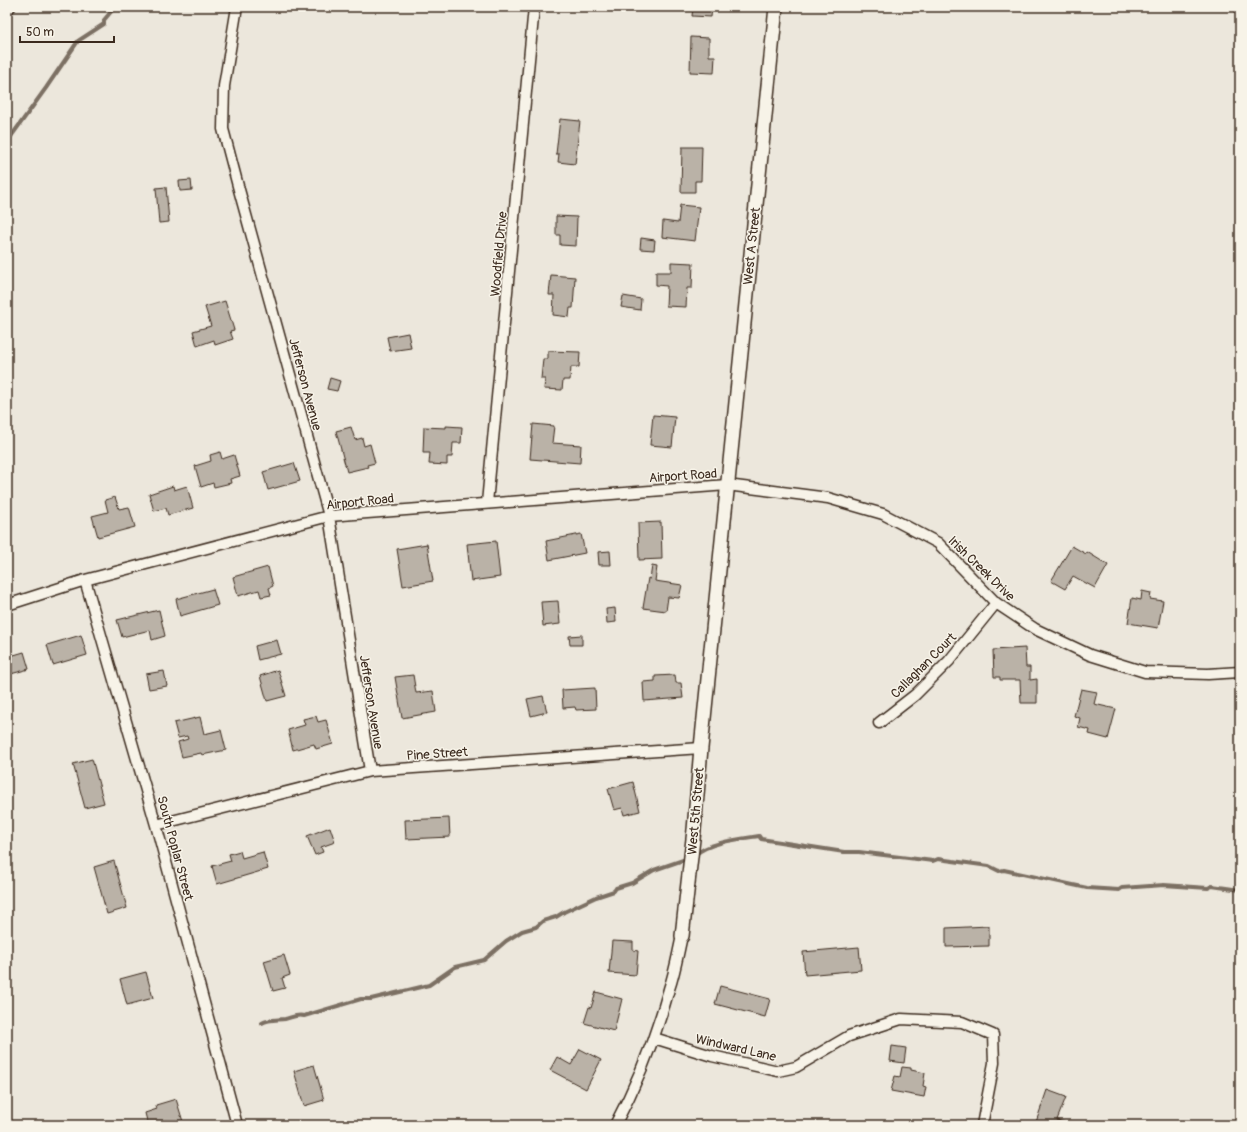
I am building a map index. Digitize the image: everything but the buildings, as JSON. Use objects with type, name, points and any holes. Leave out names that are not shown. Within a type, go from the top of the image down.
[{"type":"street","name":"Jefferson Avenue","points":[[237,7],[224,86],[224,129],[238,186],[329,516],[370,771]]},
{"type":"street","name":"Woodfield Drive","points":[[487,503],[534,7]]},
{"type":"street","name":"West A Street","points":[[727,485],[776,7]]},
{"type":"street","name":"Airport Road","points":[[7,605],[85,580],[329,516],[727,485]]},
{"type":"street","name":"Irish Creek Drive","points":[[727,485],[828,498],[883,514],[938,543],[996,603],[1035,629],[1090,655],[1146,672],[1208,674],[1240,672]]},
{"type":"street","name":"West 5th Street","points":[[614,1125],[628,1100],[654,1038],[670,988],[682,936],[694,830],[727,485]]},
{"type":"street","name":"South Poplar Street","points":[[85,580],[156,825],[236,1125]]},
{"type":"street","name":"Callaghan Court","points":[[879,723],[915,695],[949,661],[996,603]]},
{"type":"street","name":"Pine Street","points":[[156,825],[370,771],[701,748]]},
{"type":"street","name":"Windward Lane","points":[[654,1038],[712,1056],[778,1071],[796,1067],[849,1036],[901,1019],[962,1022],[993,1035],[994,1063],[982,1125]]},
{"type":"waterway","points":[[7,142],[78,41],[104,24],[104,20],[115,7]]},
{"type":"waterway","points":[[695,855],[716,844],[759,836],[761,839],[844,852],[859,852],[933,861],[938,859],[989,866],[999,871],[1004,870],[1087,888],[1119,890],[1122,888],[1164,885],[1208,888],[1212,886],[1240,890]]},
{"type":"waterway","points":[[262,1023],[296,1016],[304,1016],[361,999],[371,999],[429,985],[455,967],[484,960],[506,941],[522,931],[536,927],[543,921],[556,917],[596,897],[614,891],[616,888],[632,883],[654,870],[689,858]]}]
